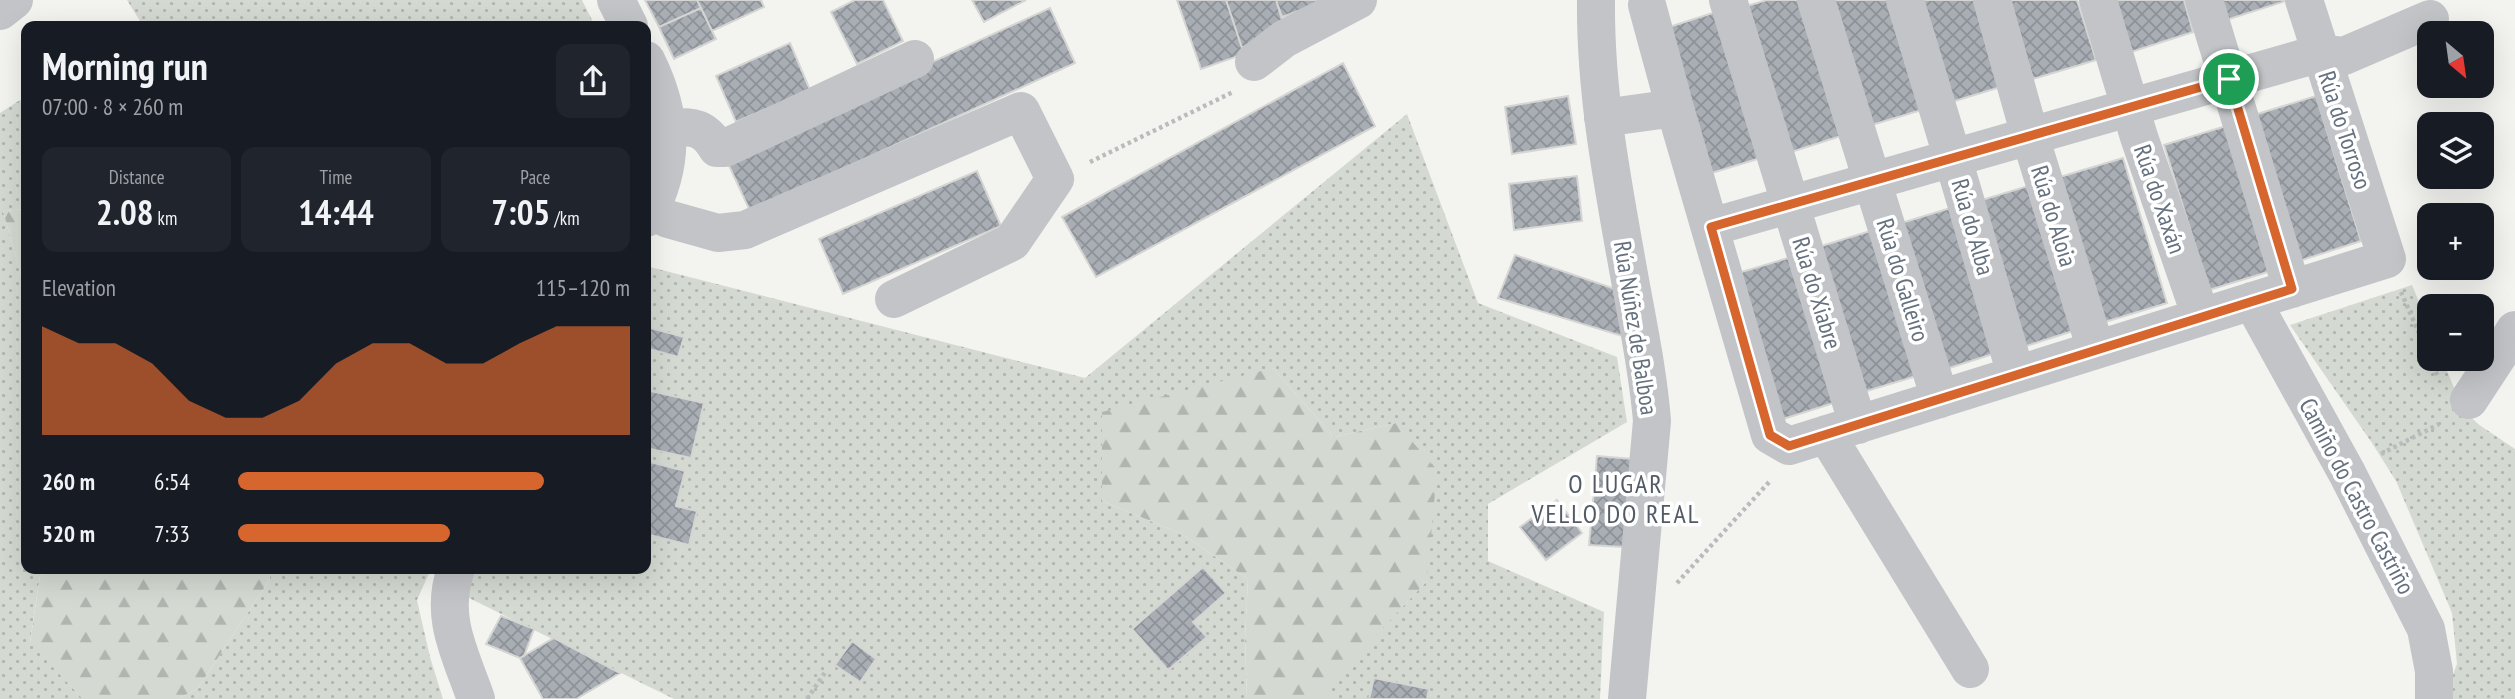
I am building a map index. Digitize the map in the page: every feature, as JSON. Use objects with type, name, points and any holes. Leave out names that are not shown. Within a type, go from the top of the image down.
[{"type":"street","points":[[0,11],[14,0]]},
{"type":"street","points":[[616,0],[626,21]]},
{"type":"street","points":[[1249,74],[1284,39],[1358,0]]},
{"type":"street","name":"Rúa Núñez de Balboa","points":[[1596,0],[1603,118],[1648,382],[1652,421],[1627,699]]},
{"type":"street","name":"Rúa do Xiabre","points":[[1728,0],[1790,205],[1842,430]]},
{"type":"street","name":"Rúa do Galleiro","points":[[1816,0],[1940,399]]},
{"type":"street","name":"Rúa do Alba","points":[[1905,0],[2008,348],[2013,376]]},
{"type":"street","name":"Rúa do Aloia","points":[[1992,0],[2030,136],[2096,350]]},
{"type":"street","name":"Rúa do Xaxán","points":[[2098,0],[2130,107],[2201,317]]},
{"type":"street","points":[[2204,0],[2292,289]]},
{"type":"street","name":"Rúa do Torroso","points":[[2304,0],[2387,259]]},
{"type":"street","points":[[1647,5],[1770,435],[1789,446],[2387,259]]},
{"type":"street","points":[[1711,227],[2321,53],[2344,56],[2430,19]]},
{"type":"street","points":[[667,127],[693,127],[708,134],[717,148],[725,148],[915,59]]},
{"type":"street","points":[[651,70],[665,109],[669,139],[664,174],[651,206]]},
{"type":"street","points":[[1603,118],[1675,108]]},
{"type":"street","points":[[651,215],[718,233],[745,230],[1021,111],[1055,179],[1012,242],[894,299]]},
{"type":"street","name":"Camiño do Castro Castriño","points":[[2252,301],[2347,473],[2426,629],[2434,671],[2434,699]]},
{"type":"street","points":[[2469,400],[2515,330]]},
{"type":"street","points":[[1842,430],[1970,669]]},
{"type":"street","points":[[454,574],[449,587],[452,633],[476,699]]},
{"type":"path","points":[[1055,179],[1249,74]]},
{"type":"path","points":[[2387,259],[2417,328]]},
{"type":"path","points":[[2347,473],[2455,415],[2469,400]]},
{"type":"path","points":[[1673,587],[1770,481],[1789,446]]},
{"type":"path","points":[[807,699],[826,671]]},
{"type":"green space","points":[[127,0],[582,0],[592,21],[140,21]]},
{"type":"green space","points":[[21,101],[21,209],[3,211],[21,275],[21,574],[40,574],[30,642],[83,699],[0,699],[0,113]]},
{"type":"green space","points":[[1407,114],[1478,303],[1617,357],[1627,422],[1488,504],[1488,561],[1604,612],[1600,699],[1330,699],[1330,683],[1427,581],[1396,423],[1334,437],[1273,368],[1102,501],[1182,534],[1248,579],[1245,638],[1247,699],[674,699],[465,596],[464,574],[651,574],[651,267],[1085,378]]},
{"type":"green space","points":[[21,209],[21,275],[3,211]]},
{"type":"green space","points":[[2412,285],[2417,297],[2417,371],[2447,371],[2463,409],[2478,424],[2515,449],[2515,699],[2450,699],[2450,682],[2457,664],[2452,613],[2396,481],[2290,325]]},
{"type":"green space","points":[[1273,368],[1334,437],[1396,423],[1437,470],[1427,581],[1331,683],[1330,699],[1247,699],[1245,638],[1248,579],[1182,534],[1102,501],[1102,412]]},
{"type":"green space","points":[[40,574],[270,574],[270,579],[198,688],[178,699],[83,699],[30,643]]},
{"type":"green space","points":[[270,574],[429,574],[417,600],[443,699],[178,699],[198,688],[270,579]]},
{"type":"building","points":[[645,0],[697,0],[701,8],[659,27]]},
{"type":"building","points":[[697,0],[761,0],[764,7],[712,31]]},
{"type":"building","points":[[855,0],[883,0],[903,41],[857,64],[831,12]]},
{"type":"building","points":[[972,0],[1026,0],[984,22]]},
{"type":"building","points":[[1177,0],[1226,0],[1244,54],[1201,69]]},
{"type":"building","points":[[1226,0],[1276,0],[1284,26],[1242,48]]},
{"type":"building","points":[[1276,0],[1317,0],[1318,4],[1282,17]]},
{"type":"building","points":[[1767,0],[1805,0],[1847,134],[1785,154],[1740,8]]},
{"type":"building","points":[[1826,0],[1894,0],[1928,108],[1865,127]]},
{"type":"building","points":[[1913,0],[1981,0],[2007,85],[1945,104]]},
{"type":"building","points":[[2009,0],[2077,0],[2096,60],[2033,79]]},
{"type":"building","points":[[2115,0],[2184,0],[2193,32],[2131,52]]},
{"type":"building","points":[[2220,0],[2289,0],[2226,20]]},
{"type":"building","points":[[701,8],[716,39],[674,59],[659,27]]},
{"type":"building","points":[[1050,8],[1075,63],[750,211],[725,157]]},
{"type":"building","points":[[1722,10],[1767,156],[1705,175],[1660,30]]},
{"type":"building","points":[[790,43],[810,90],[736,122],[716,76]]},
{"type":"building","points":[[1343,63],[1375,126],[1096,277],[1062,217]]},
{"type":"building","points":[[1568,96],[1576,144],[1512,154],[1505,107]]},
{"type":"building","points":[[2316,96],[2361,241],[2299,261],[2254,115]]},
{"type":"building","points":[[2226,126],[2271,271],[2209,290],[2164,145]]},
{"type":"building","points":[[2123,158],[2167,303],[2105,322],[2060,177]]},
{"type":"building","points":[[977,171],[1001,226],[843,294],[819,239]]},
{"type":"building","points":[[1577,176],[1582,221],[1514,230],[1509,184]]},
{"type":"building","points":[[2035,184],[2079,329],[2017,349],[1972,203]]},
{"type":"building","points":[[1957,206],[2002,351],[1940,371],[1895,225]]},
{"type":"building","points":[[1877,229],[1923,374],[1860,393],[1815,248]]},
{"type":"building","points":[[1515,255],[1621,291],[1622,336],[1498,298]]},
{"type":"building","points":[[1798,255],[1843,400],[1780,420],[1735,274]]},
{"type":"building","points":[[651,328],[684,337],[678,357],[651,349]]},
{"type":"building","points":[[651,391],[704,403],[691,458],[651,449]]},
{"type":"building","points":[[1597,456],[1632,459],[1624,547],[1589,545]]},
{"type":"building","points":[[651,462],[685,471],[676,506],[697,511],[689,545],[651,535]]},
{"type":"building","points":[[1557,500],[1582,533],[1546,560],[1520,527]]},
{"type":"building","points":[[1203,567],[1226,593],[1193,622],[1207,637],[1168,670],[1132,629]]},
{"type":"building","points":[[501,616],[534,629],[524,656],[520,658],[486,644]]},
{"type":"building","points":[[554,638],[620,673],[576,699],[543,699],[520,658]]},
{"type":"building","points":[[852,641],[876,659],[860,682],[835,665]]},
{"type":"building","points":[[1374,678],[1429,689],[1427,699],[1369,699]]},
{"type":"district","name":"O LUGAR VELLO DO REAL","points":[[1616,498]]},
{"type":"route","points":[[2229,79],[2292,289],[1789,446],[1770,435],[1711,227],[2229,79]]}]
